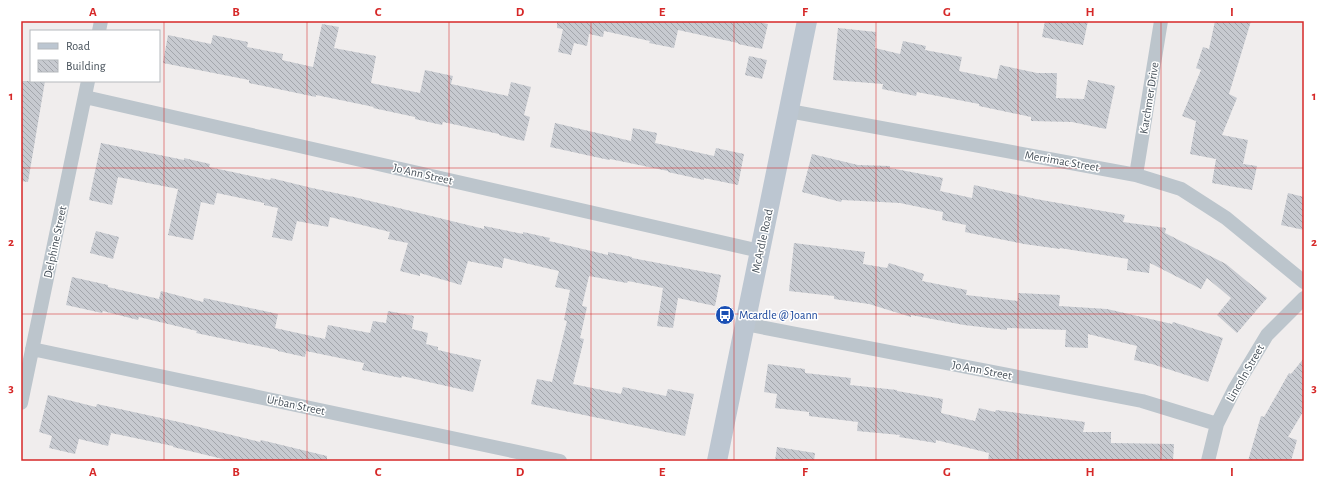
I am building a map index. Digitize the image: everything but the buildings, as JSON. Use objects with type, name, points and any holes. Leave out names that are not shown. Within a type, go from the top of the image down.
[{"type":"main road","name":"McArdle Road","points":[[717,461],[808,21]]},
{"type":"street","name":"Karchmer Drive","points":[[1136,175],[1161,21]]},
{"type":"street","name":"Delphine Street","points":[[21,403],[88,82]]},
{"type":"street","name":"Jo Ann Street","points":[[85,97],[760,251]]},
{"type":"street","name":"Merrimac Street","points":[[789,111],[1136,175],[1181,189],[1226,218],[1304,282]]},
{"type":"street","name":"Lincoln Street","points":[[1208,461],[1217,424],[1235,388],[1267,335],[1304,298]]},
{"type":"street","name":"Jo Ann Street","points":[[745,324],[1142,401],[1217,424]]},
{"type":"street","name":"Urban Street","points":[[32,349],[560,461]]},
{"type":"place","name":"Mcardle @ Joann","points":[[725,315]]}]
